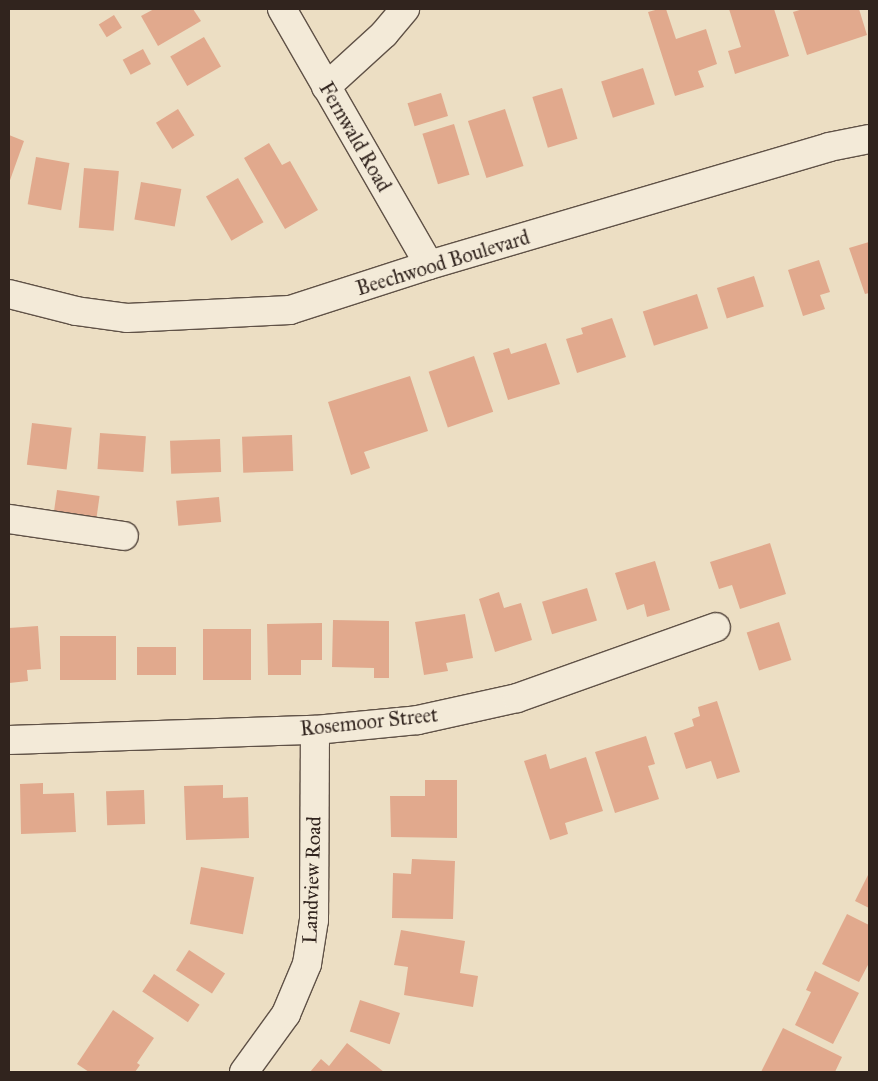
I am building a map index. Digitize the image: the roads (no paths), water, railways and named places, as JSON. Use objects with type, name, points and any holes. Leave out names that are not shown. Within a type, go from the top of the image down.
[{"type":"street","name":"Fernwald Road","points":[[282,9],[429,265]]},
{"type":"street","points":[[326,87],[384,34],[405,9]]},
{"type":"street","name":"Beechwood Boulevard","points":[[9,294],[76,310],[127,318],[290,310],[429,265],[829,148],[869,139]]},
{"type":"street","points":[[9,519],[124,536]]},
{"type":"street","name":"Rosemoor Street","points":[[9,740],[315,730],[418,720],[517,698],[716,628]]},
{"type":"street","name":"Landview Road","points":[[244,1072],[286,1014],[307,964],[314,920],[315,730]]}]
